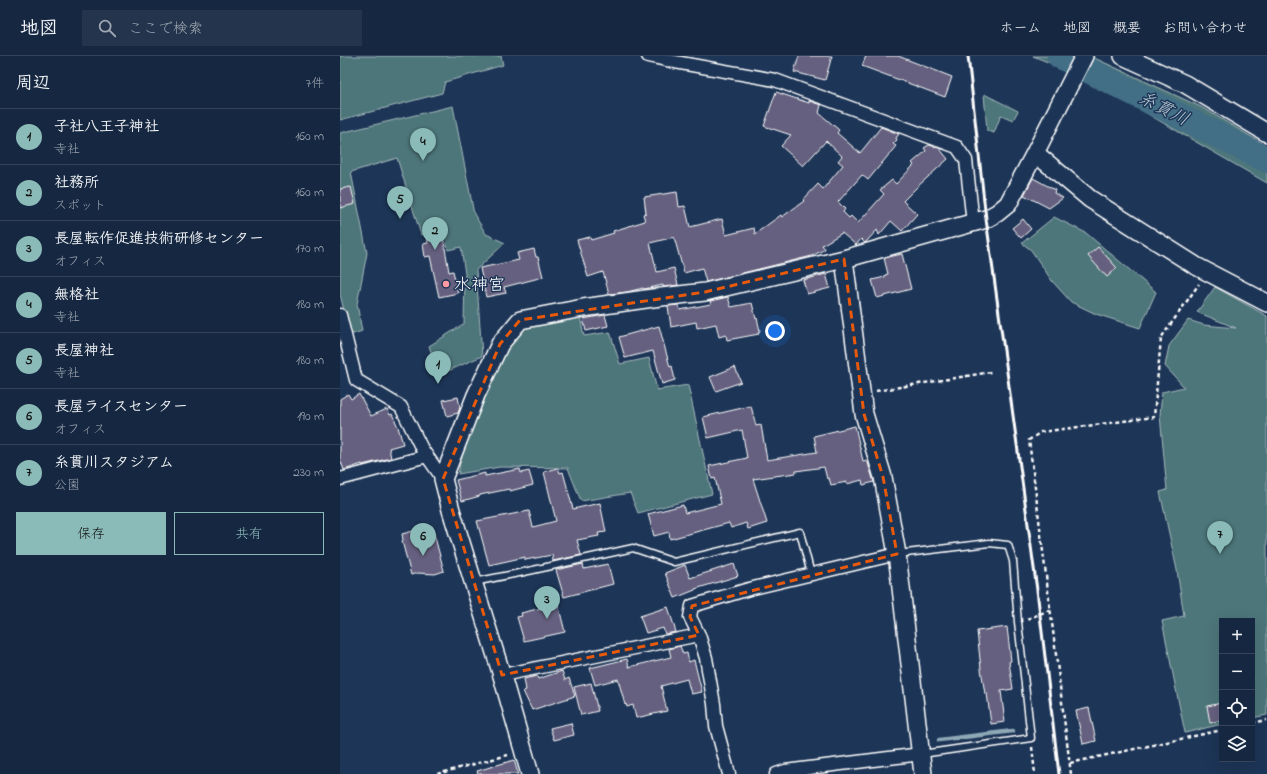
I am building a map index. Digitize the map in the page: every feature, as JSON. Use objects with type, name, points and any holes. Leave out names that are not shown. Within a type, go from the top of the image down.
[{"type":"main road","points":[[530,774],[443,479],[476,395],[500,344],[520,320],[622,302],[705,292],[844,259],[986,219],[1008,204],[1084,56]]},
{"type":"main road","points":[[1123,56],[1185,84],[1267,133]]},
{"type":"main road","points":[[1035,153],[1090,199],[1207,272],[1267,302]]},
{"type":"main road","points":[[844,259],[864,414],[883,477],[897,554],[923,774]]},
{"type":"street","points":[[648,56],[775,80],[957,147],[966,160],[973,223]]},
{"type":"street","points":[[340,315],[356,380],[401,407],[422,449],[443,479]]},
{"type":"street","points":[[340,479],[427,456]]},
{"type":"street","points":[[729,774],[716,726],[714,704],[706,658],[699,635],[690,617],[692,606],[749,589],[897,554]]},
{"type":"street","points":[[502,675],[699,635]]},
{"type":"street","points":[[776,774],[920,754]]},
{"type":"lane","points":[[473,582],[633,548],[674,562],[800,532],[811,574]]},
{"type":"lane","points":[[897,554],[989,543],[1008,545],[1013,561],[1030,738],[920,754]]},
{"type":"path","points":[[1071,774],[1029,440],[1041,432],[1154,417],[1161,338],[1207,272]]},
{"type":"path","points":[[862,394],[991,372]]},
{"type":"path","points":[[1018,622],[1050,610]]},
{"type":"path","points":[[1255,722],[1267,720]]},
{"type":"path","points":[[1070,763],[1219,731]]},
{"type":"path","points":[[1030,738],[1035,774]]},
{"type":"path","points":[[437,774],[524,750]]},
{"type":"highlighted area","points":[[844,259],[864,414],[883,477],[897,554],[692,606],[690,617],[699,635],[502,675],[443,479],[500,344],[520,320],[705,292]]},
{"type":"green space","points":[[340,56],[501,56],[503,65],[445,82],[442,93],[340,120]]},
{"type":"green space","points":[[1033,56],[1090,56],[1201,107],[1267,146],[1267,183],[1082,76]]},
{"type":"green space","points":[[984,94],[1018,111],[1013,120],[1001,115],[994,133],[987,131]]},
{"type":"green space","points":[[453,106],[474,214],[486,234],[505,243],[476,270],[482,356],[439,375],[429,346],[464,324],[465,274],[461,247],[448,250],[444,229],[421,235],[397,158],[351,172],[367,253],[357,304],[362,331],[350,335],[340,294],[340,133]]},
{"type":"green space","points":[[1054,217],[1086,233],[1156,292],[1140,328],[1096,314],[1071,302],[1052,281],[1031,250],[1022,243]]},
{"type":"green space","points":[[1215,287],[1267,316],[1267,715],[1255,717],[1255,618],[1219,618],[1219,725],[1185,733],[1162,621],[1184,616],[1177,570],[1160,492],[1167,490],[1160,415],[1162,392],[1184,387],[1165,366],[1169,346],[1188,320],[1204,325],[1236,328],[1197,312]]},
{"type":"green space","points":[[579,312],[584,336],[610,332],[620,364],[649,358],[657,390],[688,385],[712,494],[638,513],[630,493],[581,501],[568,468],[500,467],[458,474],[465,438],[490,375],[515,334],[524,326]]},
{"type":"building","points":[[799,56],[832,56],[825,80],[794,72]]},
{"type":"building","points":[[866,56],[898,56],[952,77],[945,97],[862,66]]},
{"type":"building","points":[[776,92],[809,103],[809,101],[821,105],[819,113],[839,130],[837,133],[860,153],[881,127],[899,134],[896,138],[897,140],[893,144],[896,146],[868,180],[862,175],[838,202],[845,209],[843,212],[849,218],[851,216],[858,223],[884,194],[880,190],[892,180],[896,184],[914,165],[912,163],[926,151],[924,148],[929,145],[939,148],[948,159],[903,201],[917,214],[902,231],[891,221],[879,235],[877,230],[865,243],[861,239],[856,245],[842,233],[822,245],[825,249],[812,256],[706,282],[702,268],[684,273],[674,237],[650,243],[657,272],[674,268],[678,285],[663,287],[663,285],[609,294],[603,272],[588,277],[577,240],[590,237],[591,240],[645,221],[643,214],[646,213],[644,197],[677,192],[679,207],[685,206],[690,227],[722,219],[726,235],[754,228],[755,234],[781,215],[782,217],[804,201],[803,200],[818,184],[823,189],[843,165],[838,161],[842,156],[826,141],[803,166],[781,146],[791,135],[764,126]]},
{"type":"building","points":[[1033,178],[1055,190],[1054,193],[1063,198],[1049,208],[1024,195]]},
{"type":"building","points":[[351,187],[355,204],[340,208],[340,189]]},
{"type":"building","points":[[1023,219],[1031,229],[1021,238],[1012,228]]},
{"type":"building","points":[[443,236],[449,272],[453,271],[458,293],[439,297],[430,256],[425,257],[423,244],[428,243],[427,238]]},
{"type":"building","points":[[1098,247],[1117,268],[1107,277],[1088,256]]},
{"type":"building","points":[[534,249],[536,257],[538,257],[543,277],[504,287],[506,293],[486,297],[480,268],[519,260],[517,253]]},
{"type":"building","points":[[902,254],[911,289],[877,298],[872,280],[885,277],[885,275],[888,274],[884,258]]},
{"type":"building","points":[[826,274],[830,288],[807,294],[803,280]]},
{"type":"building","points":[[728,297],[731,307],[752,303],[760,331],[758,332],[759,334],[727,340],[726,335],[719,337],[716,324],[697,328],[696,322],[671,327],[668,306],[679,305],[680,310],[711,304],[710,301]]},
{"type":"building","points":[[605,315],[608,326],[586,331],[583,319]]},
{"type":"building","points":[[659,326],[675,380],[662,384],[653,351],[625,358],[619,337]]},
{"type":"building","points":[[735,367],[741,382],[716,391],[710,377]]},
{"type":"building","points":[[348,394],[351,399],[359,394],[371,416],[387,409],[390,415],[392,414],[403,444],[389,448],[391,458],[362,464],[344,470],[340,459],[340,399]]},
{"type":"building","points":[[458,397],[460,407],[458,413],[447,416],[443,400]]},
{"type":"building","points":[[751,406],[756,426],[761,425],[767,460],[817,452],[814,436],[855,426],[863,461],[867,460],[874,482],[863,485],[862,480],[847,484],[847,482],[831,485],[829,478],[827,479],[824,467],[796,471],[796,473],[753,479],[767,523],[748,529],[746,523],[731,528],[729,523],[670,539],[669,532],[654,536],[648,514],[683,505],[685,513],[721,504],[715,478],[712,479],[709,466],[747,458],[742,430],[708,438],[703,417]]},
{"type":"building","points":[[558,468],[560,473],[563,472],[573,509],[600,503],[606,532],[598,533],[599,536],[577,540],[581,555],[553,561],[552,555],[525,560],[525,557],[489,565],[477,521],[529,511],[533,527],[556,521],[544,472]]},
{"type":"building","points":[[520,469],[521,473],[529,471],[533,485],[510,491],[509,489],[480,495],[462,501],[456,480],[485,473],[485,476]]},
{"type":"building","points":[[432,526],[444,571],[435,574],[417,573],[411,575],[402,541],[402,534]]},
{"type":"building","points":[[583,564],[584,569],[608,564],[613,584],[564,597],[556,570]]},
{"type":"building","points":[[734,564],[738,576],[695,589],[675,598],[665,573],[685,565],[690,578]]},
{"type":"building","points":[[558,604],[565,632],[524,641],[517,617],[522,616],[521,613]]},
{"type":"building","points":[[668,607],[676,632],[665,634],[663,628],[646,633],[640,616]]},
{"type":"building","points":[[1007,627],[1011,661],[1009,662],[1013,689],[1001,691],[1005,722],[991,724],[987,693],[985,694],[981,669],[977,631]]},
{"type":"building","points":[[680,646],[683,654],[687,653],[689,662],[694,660],[702,692],[691,694],[687,679],[661,686],[667,711],[636,718],[633,705],[627,707],[626,704],[625,705],[618,679],[595,685],[590,668],[627,659],[629,667],[671,657],[669,649]]},
{"type":"building","points":[[562,671],[565,680],[569,678],[575,696],[532,710],[523,691],[526,690],[524,679],[537,676],[538,679]]},
{"type":"building","points":[[591,683],[598,711],[581,715],[574,687]]},
{"type":"building","points":[[1219,704],[1219,721],[1210,723],[1207,706]]},
{"type":"building","points":[[1089,708],[1096,741],[1083,744],[1076,711]]},
{"type":"building","points":[[571,723],[574,735],[554,740],[550,728]]},
{"type":"building","points":[[514,760],[518,774],[478,774],[477,771]]},
{"type":"waterway","name":"糸貫川","points":[[1060,56],[1267,160]]},
{"type":"waterway","points":[[939,740],[1013,731]]},
{"type":"railway","points":[[968,56],[986,219],[1037,590],[1059,774]]},
{"type":"place","name":"無格社","points":[[423,161]]},
{"type":"place","name":"長屋神社","points":[[400,219]]},
{"type":"place","name":"社務所","points":[[435,250]]},
{"type":"place","name":"水神宮","points":[[446,284]]},
{"type":"place","name":"子社八王子神社","points":[[438,384]]},
{"type":"place","name":"糸貫川スタジアム","points":[[1220,554]]},
{"type":"place","name":"長屋ライスセンター","points":[[423,556]]},
{"type":"place","name":"長屋転作促進技術研修センター","points":[[547,619]]}]
